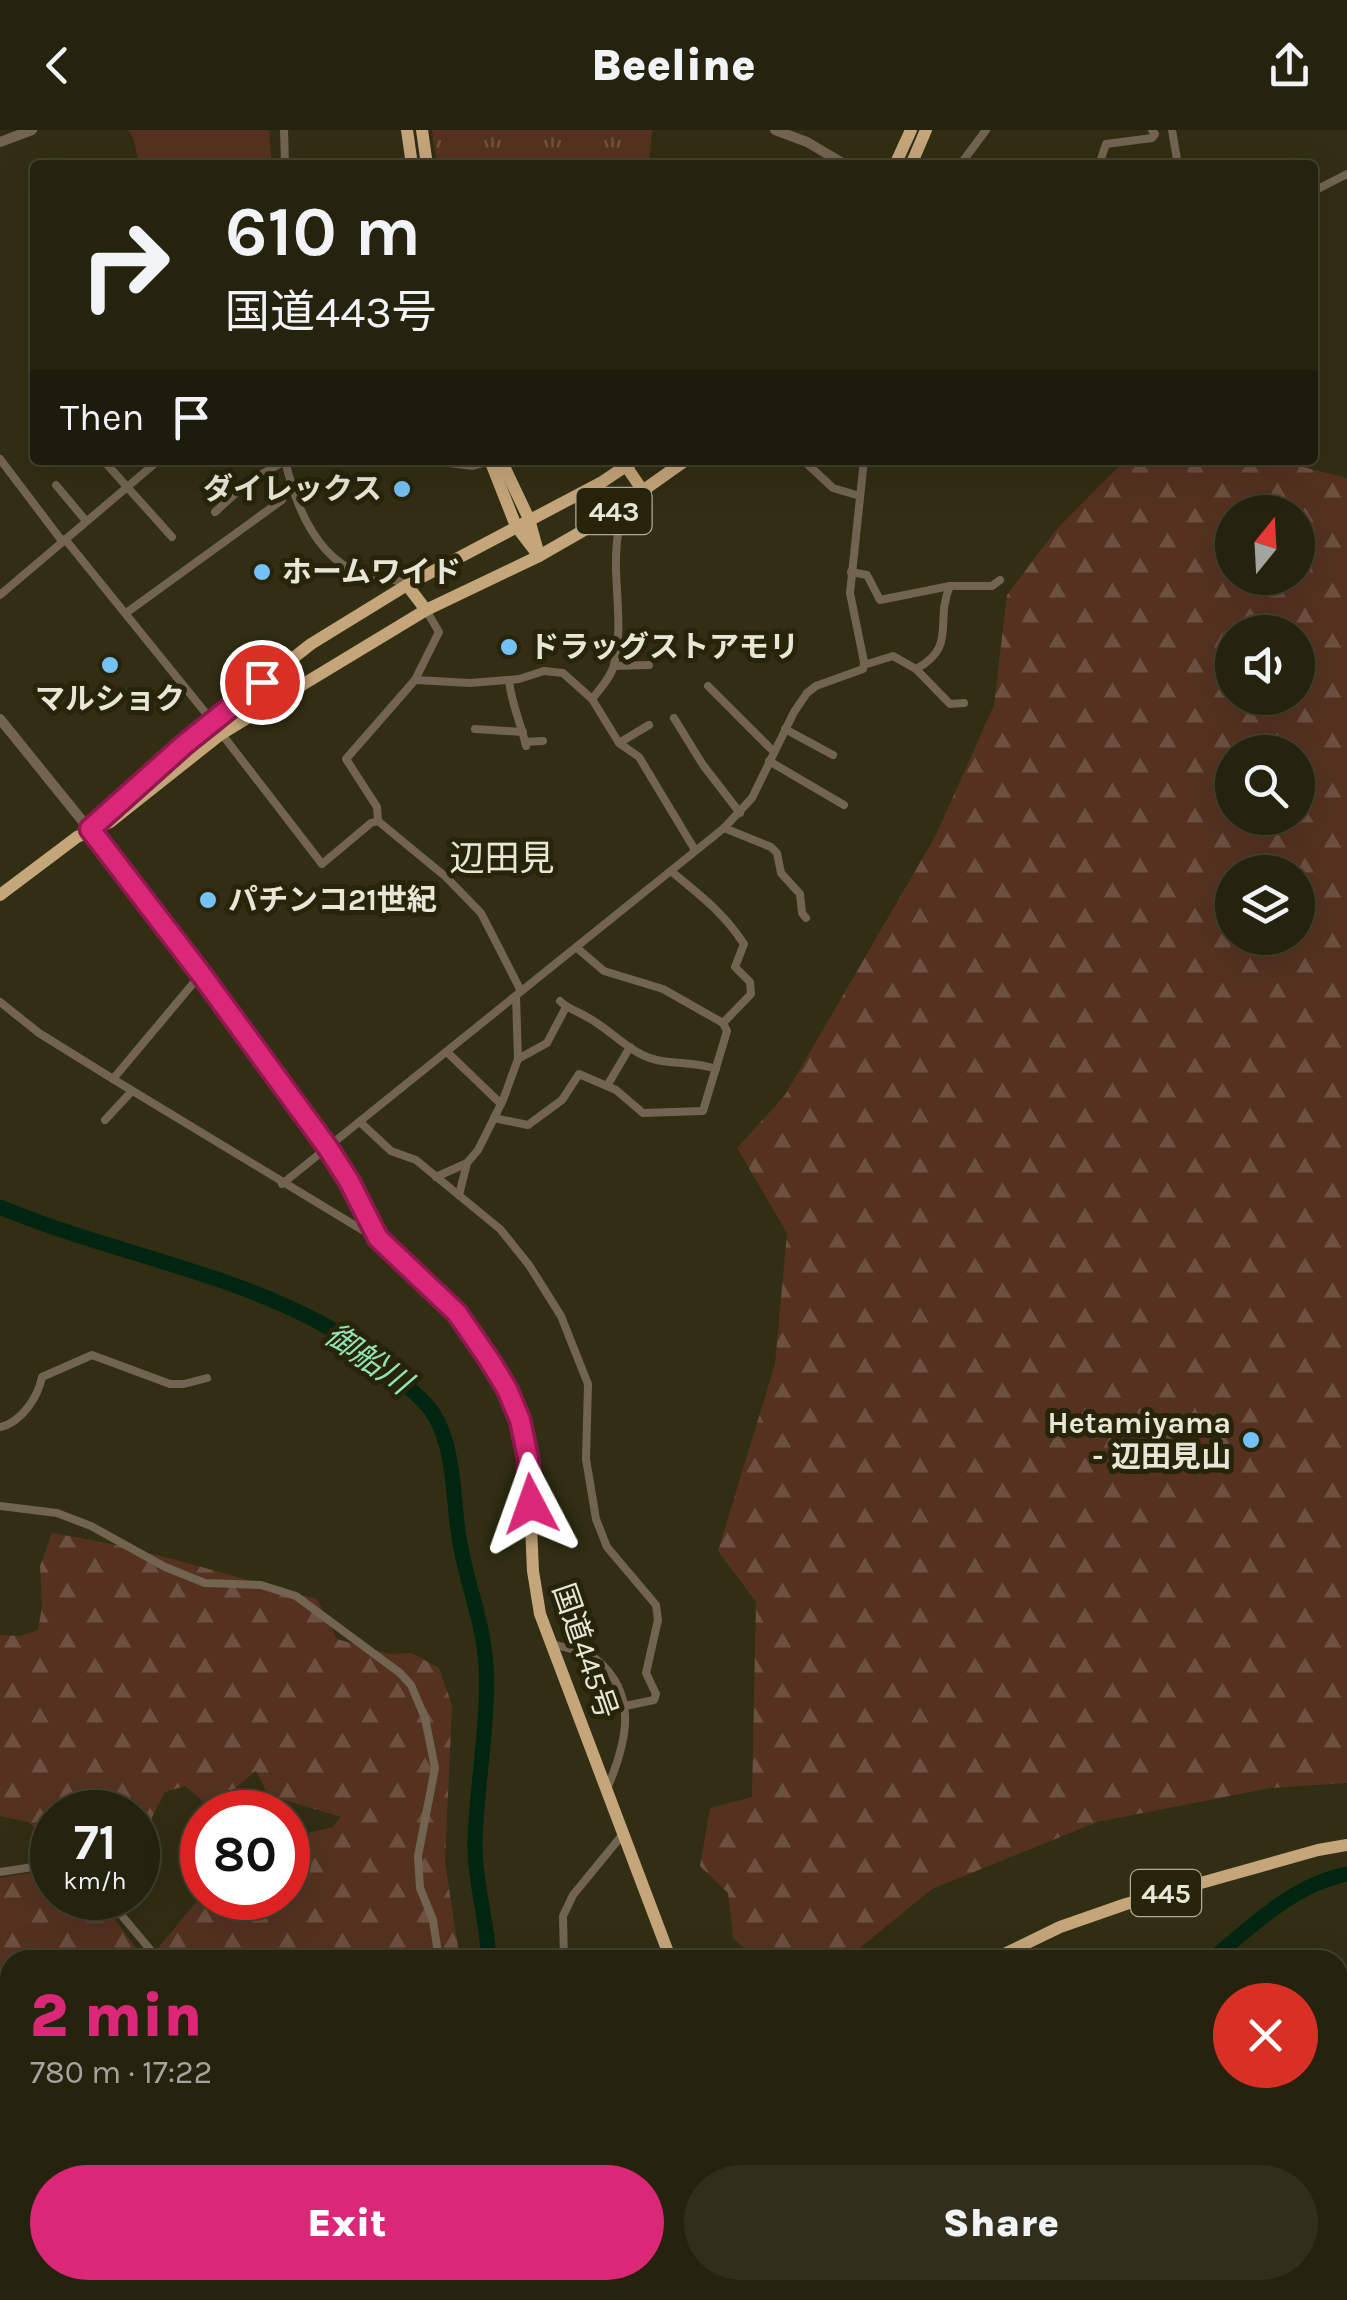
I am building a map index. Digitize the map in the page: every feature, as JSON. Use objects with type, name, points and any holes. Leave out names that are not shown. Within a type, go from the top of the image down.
[{"type":"highway","points":[[406,130],[411,160]]},
{"type":"highway","points":[[422,130],[425,160]]},
{"type":"highway","points":[[897,160],[911,130]]},
{"type":"highway","points":[[913,160],[926,130]]},
{"type":"highway","points":[[493,465],[539,556]]},
{"type":"highway","points":[[503,465],[522,522]]},
{"type":"highway","name":"443","points":[[0,896],[90,829],[212,721],[312,644],[407,586],[627,465]]},
{"type":"highway","points":[[632,465],[643,492]]},
{"type":"highway","name":"443","points":[[90,829],[110,822],[221,734],[426,610],[539,556],[605,518],[679,465]]},
{"type":"highway","points":[[407,586],[426,610]]},
{"type":"highway","name":"国道445号","points":[[90,829],[328,1148],[378,1238],[457,1313],[507,1389],[520,1420],[528,1458],[533,1572],[540,1614],[667,1950]]},
{"type":"highway","name":"445","points":[[1013,1950],[1126,1904],[1347,1845]]},
{"type":"street","points":[[0,142],[32,130]]},
{"type":"street","points":[[284,130],[285,160]]},
{"type":"street","points":[[775,130],[807,142],[838,160]]},
{"type":"street","points":[[807,142],[814,130]]},
{"type":"street","points":[[964,160],[986,130]]},
{"type":"street","points":[[1101,160],[1106,144],[1152,138],[1152,130]]},
{"type":"street","points":[[1172,130],[1177,160]]},
{"type":"street","points":[[1318,189],[1347,174]]},
{"type":"street","points":[[0,459],[322,864],[378,821]]},
{"type":"street","points":[[107,465],[172,537]]},
{"type":"street","points":[[0,594],[153,465]]},
{"type":"street","points":[[215,512],[249,481],[276,465]]},
{"type":"street","points":[[286,465],[310,528],[328,551],[356,572],[394,579],[407,586]]},
{"type":"street","points":[[809,465],[833,488],[860,496]]},
{"type":"street","points":[[863,465],[850,592],[864,665]]},
{"type":"street","points":[[56,485],[86,521]]},
{"type":"street","points":[[126,613],[282,500]]},
{"type":"street","points":[[592,699],[614,666],[620,614],[618,534],[605,518]]},
{"type":"street","points":[[851,572],[867,574],[880,600],[950,586],[992,586],[1000,580]]},
{"type":"street","points":[[916,669],[937,655],[950,586]]},
{"type":"street","points":[[426,610],[439,632],[415,680],[346,756],[377,807],[378,821],[446,877],[481,913],[519,993],[518,1058],[501,1104],[478,1150],[467,1163],[436,1177]]},
{"type":"street","points":[[282,1184],[724,828],[761,784],[799,702],[816,686],[893,656],[916,669],[950,704],[964,702]]},
{"type":"street","points":[[614,666],[649,665]]},
{"type":"street","points":[[415,680],[470,683],[554,671],[572,679],[592,699],[619,743],[639,757],[695,850]]},
{"type":"street","points":[[509,680],[511,701],[525,740]]},
{"type":"street","points":[[708,686],[772,756],[844,806]]},
{"type":"street","points":[[674,718],[740,813]]},
{"type":"street","points":[[0,719],[90,829]]},
{"type":"street","points":[[619,743],[648,725]]},
{"type":"street","points":[[785,729],[832,755]]},
{"type":"street","points":[[475,730],[542,741]]},
{"type":"street","points":[[724,828],[777,853],[781,874],[800,894],[806,918]]},
{"type":"street","points":[[672,872],[720,910],[744,944],[735,967],[750,982],[752,994],[723,1023]]},
{"type":"street","points":[[494,1118],[528,1125],[562,1100],[580,1074],[616,1090],[643,1113],[701,1113],[727,1032],[723,1023],[663,989],[604,972],[578,948]]},
{"type":"street","points":[[112,1079],[201,974]]},
{"type":"street","points":[[0,1002],[39,1033],[112,1079],[378,1238]]},
{"type":"street","points":[[518,1058],[547,1043],[563,1004],[590,1018],[630,1048],[664,1062],[689,1062],[716,1069]]},
{"type":"street","points":[[607,1086],[630,1048]]},
{"type":"street","points":[[447,1052],[501,1104]]},
{"type":"street","points":[[105,1120],[132,1091]]},
{"type":"street","points":[[361,1123],[392,1150],[416,1160],[500,1229],[529,1265],[561,1316],[588,1384],[586,1460],[596,1518],[607,1546],[656,1605],[658,1620],[646,1673],[656,1694],[654,1700],[625,1706]]},
{"type":"street","points":[[459,1195],[467,1163]]},
{"type":"street","points":[[0,1427],[14,1421],[36,1399],[42,1377],[92,1354],[170,1384],[207,1378]]},
{"type":"street","points":[[0,1506],[36,1509],[74,1520],[205,1584],[261,1585],[296,1596],[400,1673],[411,1686],[425,1718],[435,1768],[418,1856],[420,1888],[433,1920],[438,1950]]},
{"type":"street","points":[[551,1644],[594,1657],[624,1694],[624,1740],[607,1789]]},
{"type":"street","points":[[564,1950],[563,1916],[573,1894],[623,1834]]},
{"type":"street","points":[[0,1872],[30,1867]]},
{"type":"street","points":[[125,1920],[150,1950]]},
{"type":"green space","points":[[128,130],[269,130],[272,160],[138,160]]},
{"type":"green space","points":[[432,130],[652,130],[649,160],[436,160]]},
{"type":"green space","points":[[1120,465],[1295,465],[1347,478],[1347,1783],[1270,1788],[1097,1822],[932,1889],[857,1950],[746,1950],[733,1938],[728,1893],[700,1866],[710,1808],[752,1797],[756,1602],[718,1551],[775,1364],[787,1233],[737,1148],[785,1095],[936,835],[994,705],[1007,595],[1056,530]]},
{"type":"green space","points":[[52,1533],[153,1554],[317,1599],[337,1639],[389,1654],[412,1653],[439,1668],[452,1705],[445,1862],[458,1950],[160,1950],[181,1920],[310,1920],[310,1832],[333,1827],[341,1817],[310,1808],[310,1790],[266,1790],[256,1771],[233,1790],[190,1790],[185,1786],[165,1792],[160,1802],[160,1790],[30,1790],[30,1824],[0,1816],[0,1635],[20,1636],[38,1630],[42,1607],[40,1566]]},
{"type":"green space","points":[[30,1873],[30,1920],[115,1920],[138,1950],[0,1950],[0,1878]]},
{"type":"waterway","name":"御船川","points":[[0,1207],[296,1310],[357,1347],[402,1382],[433,1413],[449,1455],[461,1548],[486,1665],[475,1840],[488,1950]]},
{"type":"waterway","name":"御船川","points":[[1223,1950],[1291,1897],[1347,1874]]},
{"type":"place","name":"ダイレックス","points":[[402,489]]},
{"type":"place","name":"ホームワイド","points":[[262,572]]},
{"type":"place","name":"ドラッグストアモリ","points":[[509,647]]},
{"type":"place","name":"マルショク","points":[[110,665]]},
{"type":"place","name":"パチンコ21世紀","points":[[208,900]]},
{"type":"place","name":"Hetamiyama - 辺田見山","points":[[1251,1440]]},
{"type":"district","name":"辺田見","points":[[502,858]]},
{"type":"route","points":[[262,682],[90,829],[328,1148],[378,1238],[457,1313],[490,1361],[520,1420],[531,1504]]}]
